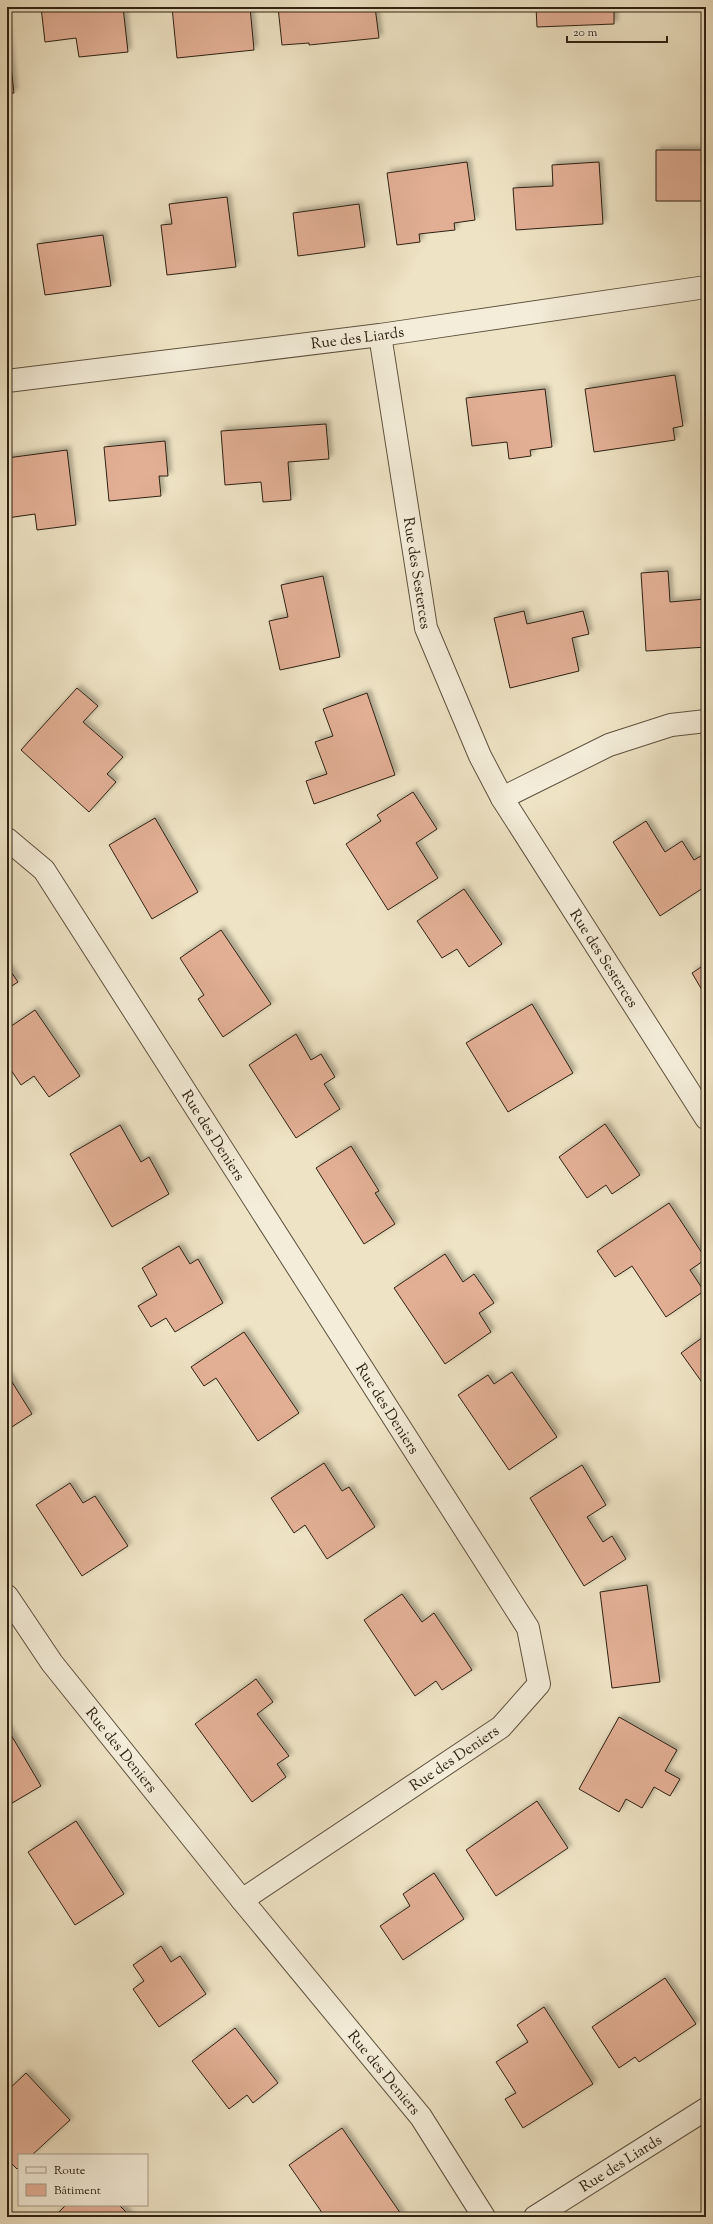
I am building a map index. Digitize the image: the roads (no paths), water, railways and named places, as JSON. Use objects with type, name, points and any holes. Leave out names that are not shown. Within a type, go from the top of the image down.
[{"type":"street","name":"Rue des Liards","points":[[7,382],[380,334],[706,287]]},
{"type":"street","name":"Rue des Sesterces","points":[[380,334],[426,628],[480,756],[502,798],[706,1118]]},
{"type":"street","points":[[502,798],[609,745],[671,725],[706,721]]},
{"type":"street","name":"Rue des Deniers","points":[[7,839],[44,870],[528,1628],[539,1684],[501,1727],[242,1900]]},
{"type":"street","name":"Rue des Deniers","points":[[7,1596],[52,1663],[242,1900],[421,2117],[484,2217]]},
{"type":"street","name":"Rue des Liards","points":[[535,2217],[706,2109]]}]
